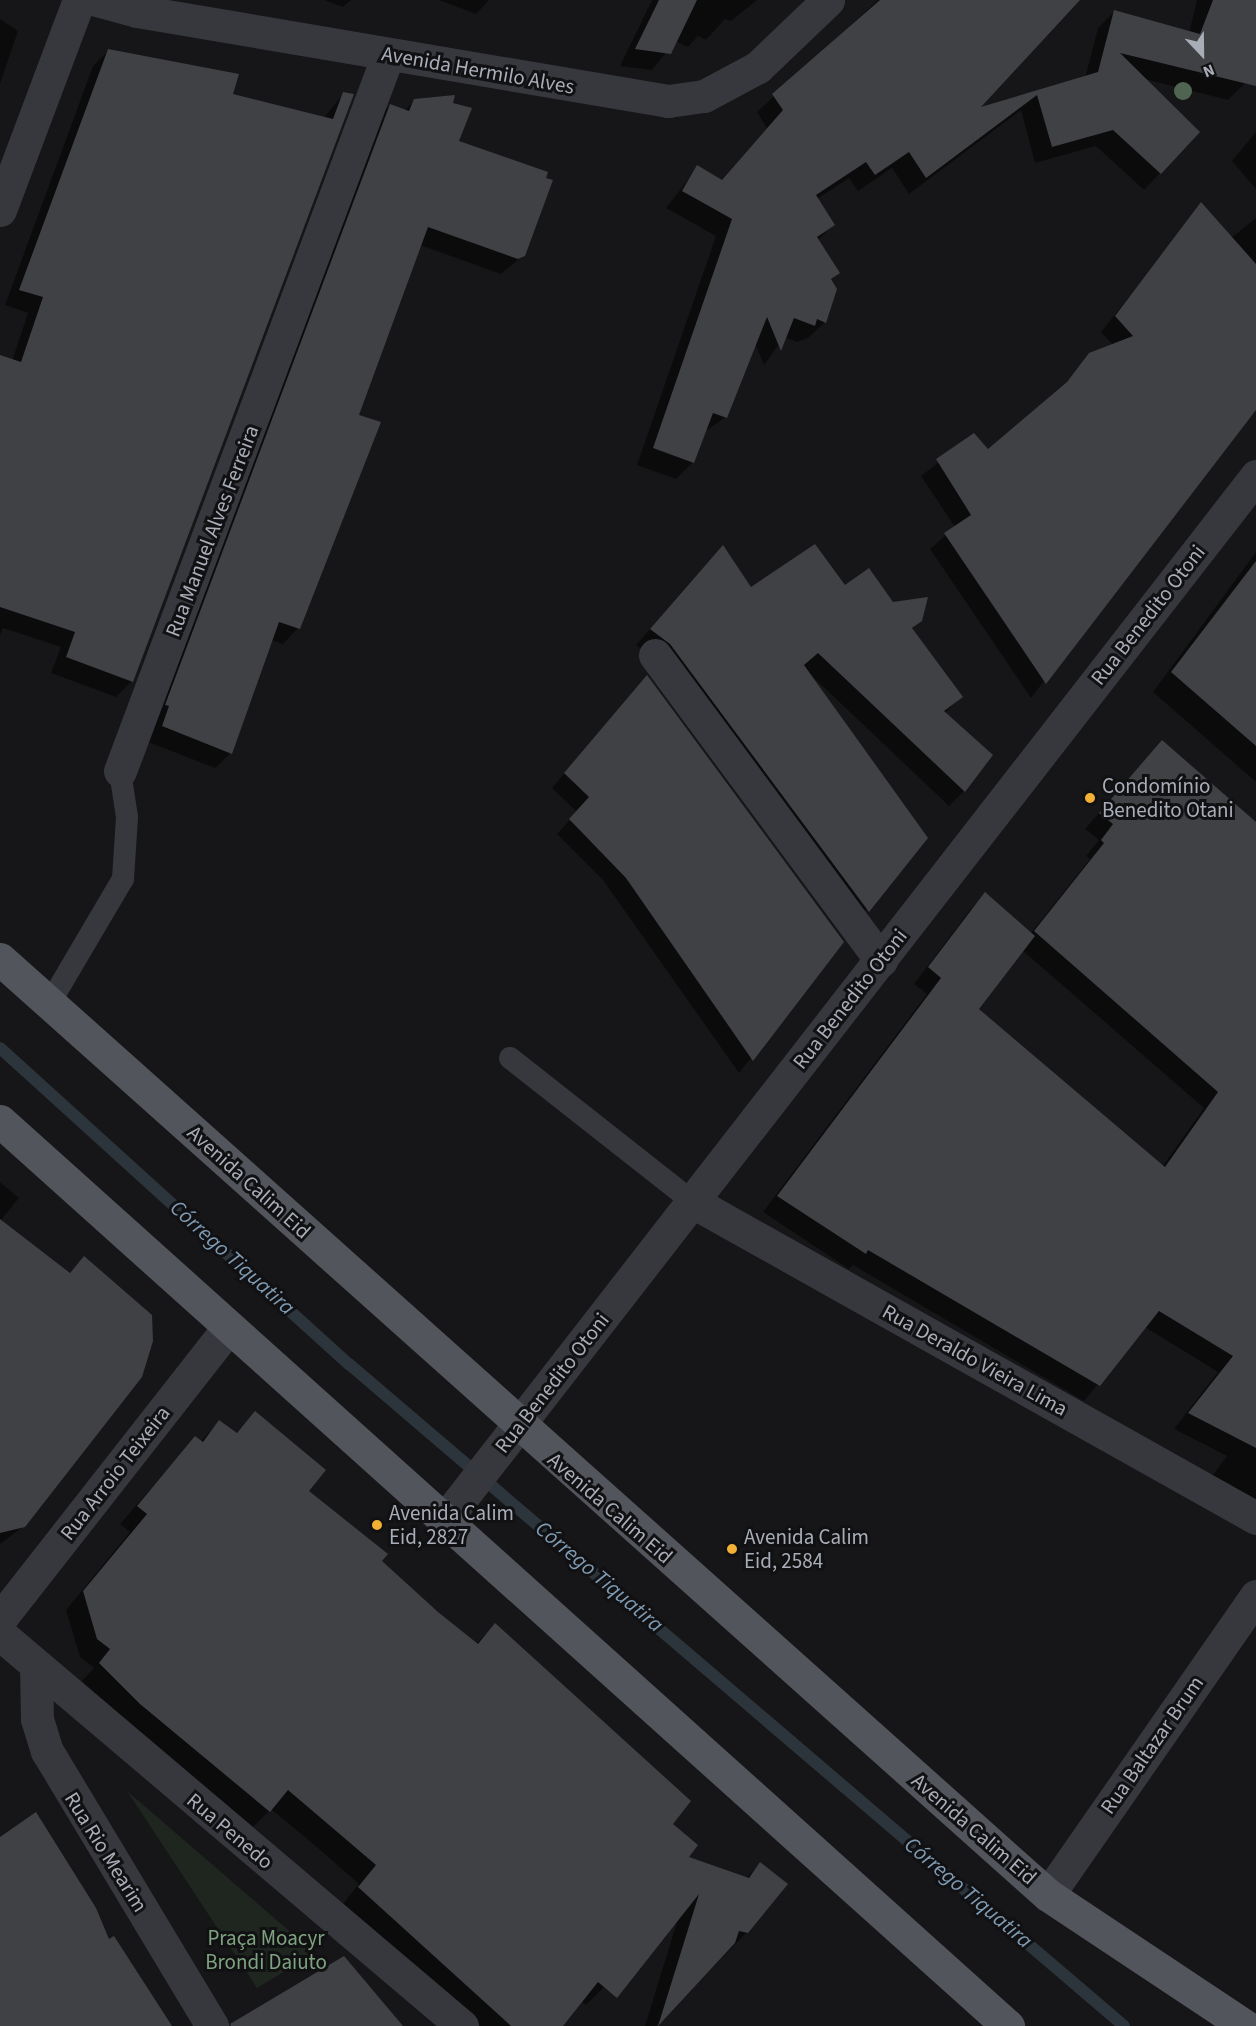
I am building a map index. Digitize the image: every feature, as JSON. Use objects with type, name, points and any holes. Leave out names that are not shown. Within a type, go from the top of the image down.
[{"type":"main road","name":"Avenida Calim Eid","points":[[0,959],[51,1001],[518,1426],[1048,1894],[1245,2026]]},
{"type":"main road","points":[[0,1121],[443,1522],[1008,2026]]},
{"type":"street","points":[[0,210],[79,0]]},
{"type":"street","name":"Avenida Hermilo Alves","points":[[97,0],[388,55],[649,100],[704,96],[758,67],[828,0]]},
{"type":"street","name":"Rua Manuel Alves Ferreira","points":[[120,771],[388,55]]},
{"type":"street","name":"Rua Benedito Otoni","points":[[443,1522],[1256,476]]},
{"type":"street","points":[[655,655],[881,960]]},
{"type":"street","name":"Rua Deraldo Vieira Lima","points":[[693,1202],[1256,1518]]},
{"type":"street","name":"Rua Arroio Teixeira","points":[[0,1619],[230,1327]]},
{"type":"street","name":"Rua Baltazar Brum","points":[[1048,1894],[1256,1596]]},
{"type":"street","name":"Rua Penedo","points":[[0,1634],[36,1667],[462,2026]]},
{"type":"street","name":"Rua Rio Mearim","points":[[36,1667],[37,1719],[47,1752],[212,2026]]},
{"type":"lane","name":"Rua Manuel Alves Ferreira","points":[[51,1001],[123,879],[127,817],[120,771]]},
{"type":"lane","points":[[510,1058],[693,1202]]},
{"type":"green space","name":"Praça Moacyr Brondi Daiuto","points":[[127,1791],[315,1953],[257,1988]]},
{"type":"building","points":[[659,0],[697,0],[671,54],[635,49]]},
{"type":"building","points":[[880,0],[1080,0],[981,107],[1098,72],[1114,10],[1200,34],[1213,0],[1256,0],[1256,86],[1120,53],[1200,132],[1161,174],[1113,130],[1052,147],[1037,95],[926,178],[909,152],[875,175],[866,162],[816,195],[835,225],[817,237],[840,273],[831,279],[837,289],[826,323],[817,319],[815,326],[794,318],[781,351],[767,317],[727,418],[713,413],[694,463],[653,448],[732,219],[682,191],[697,165],[722,180],[783,110],[772,94]]},
{"type":"building","points":[[108,49],[239,74],[233,94],[333,119],[343,92],[354,94],[133,682],[66,657],[75,632],[0,607],[0,355],[21,362],[43,297],[19,290]]},
{"type":"building","points":[[455,95],[453,103],[472,108],[459,141],[548,172],[546,178],[553,180],[525,256],[518,259],[428,227],[359,415],[381,422],[300,629],[279,622],[232,754],[162,726],[169,706],[165,705],[390,104],[409,111],[414,99]]},
{"type":"building","points":[[1201,202],[1256,264],[1256,410],[1046,684],[944,533],[971,515],[936,459],[974,433],[988,449],[1067,382],[1089,353],[1133,336],[1115,316]]},
{"type":"building","points":[[815,544],[845,585],[869,568],[893,602],[928,597],[922,621],[912,628],[963,697],[944,711],[993,755],[965,792],[818,653],[804,665],[928,838],[869,912],[670,644],[650,629],[723,545],[751,587]]},
{"type":"building","points":[[1256,561],[1256,746],[1171,672]]},
{"type":"building","points":[[647,675],[844,942],[753,1061],[626,878],[569,819],[589,797],[564,773]]},
{"type":"building","points":[[1162,740],[1256,822],[1256,1448],[1188,1413],[1233,1356],[1159,1311],[1100,1386],[868,1250],[866,1254],[777,1196],[941,978],[928,967],[985,892],[1035,936],[979,1009],[1165,1167],[1218,1092],[1034,931],[1104,843],[1101,840],[1113,824],[1099,813]]},
{"type":"building","points":[[0,1219],[70,1273],[84,1256],[152,1315],[153,1341],[142,1377],[25,1527],[0,1533]]},
{"type":"building","points":[[255,1411],[326,1470],[309,1491],[388,1554],[382,1561],[438,1612],[478,1644],[495,1623],[691,1801],[673,1824],[698,1845],[689,1857],[749,1878],[760,1862],[788,1884],[748,1933],[739,1931],[735,1943],[658,2026],[699,1894],[617,1998],[598,1982],[563,2026],[511,2026],[358,1887],[376,1865],[288,1790],[270,1812],[140,1704],[99,1663],[110,1649],[97,1639],[83,1591],[147,1514],[137,1506],[195,1436],[203,1442],[219,1420],[237,1433]]},
{"type":"building","points":[[36,1812],[96,1908],[109,1939],[114,1936],[172,2026],[0,2026],[0,1837]]},
{"type":"building","points":[[344,1956],[403,2026],[231,2026],[230,2024]]},
{"type":"waterway","name":"Córrego Tiquatira","points":[[0,1048],[349,1364],[1124,2026]]},
{"type":"place","name":"Condomínio Benedito Otani","points":[[1090,798]]},
{"type":"place","name":"Avenida Calim Eid, 2827","points":[[377,1525]]},
{"type":"place","name":"Avenida Calim Eid, 2584","points":[[732,1549]]}]
